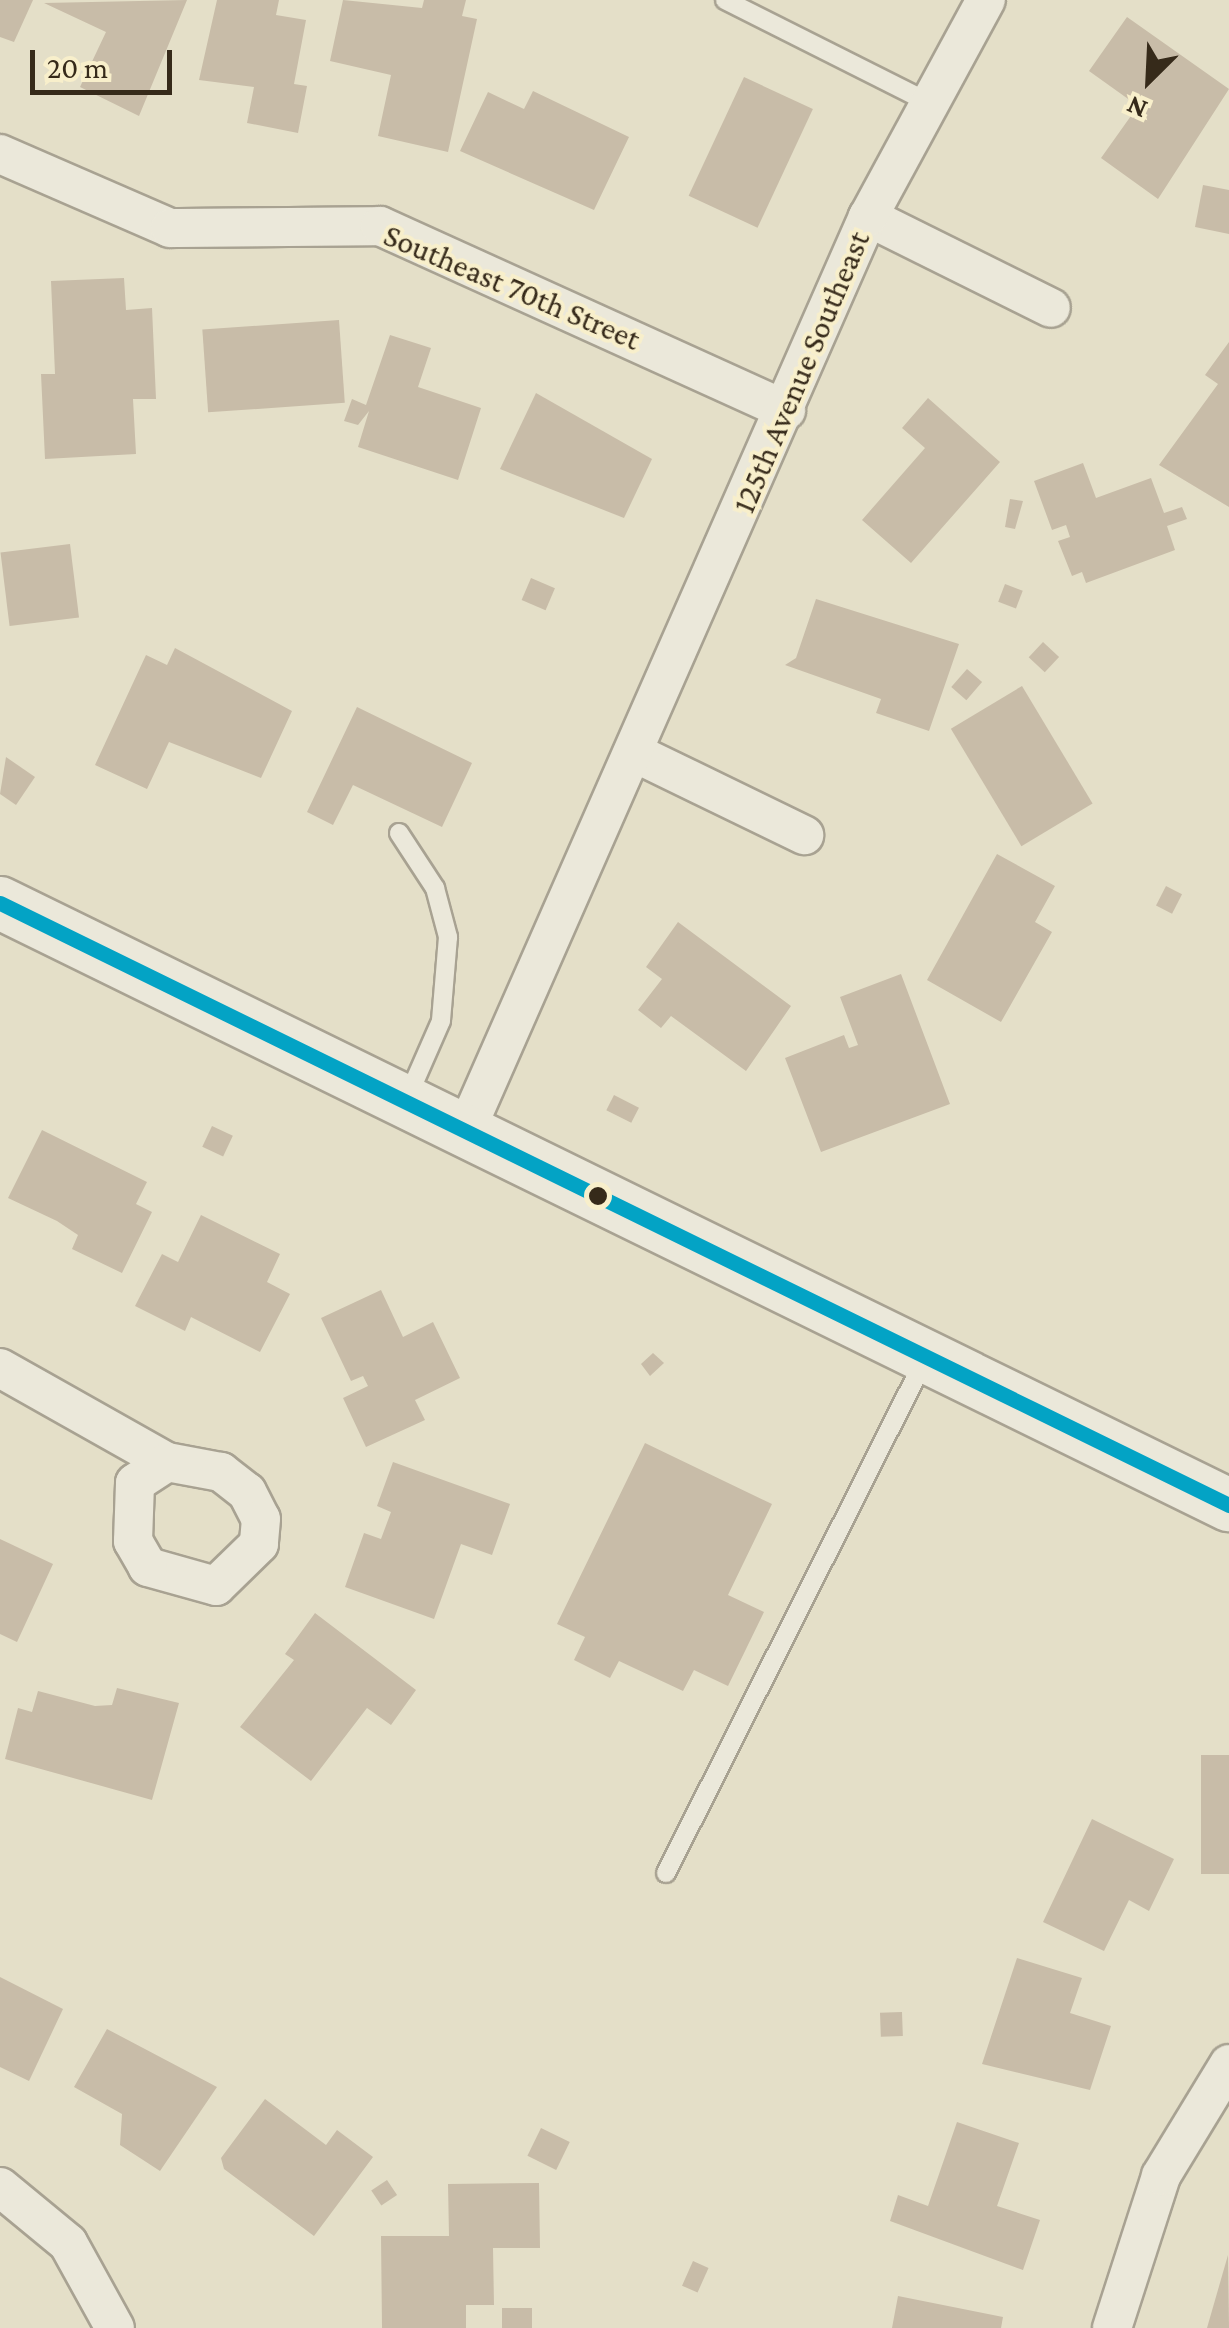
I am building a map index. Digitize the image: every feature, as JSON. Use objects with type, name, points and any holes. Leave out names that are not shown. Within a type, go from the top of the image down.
[{"type":"main road","points":[[0,903],[1229,1505]]},
{"type":"street","name":"125th Avenue Southeast","points":[[466,1130],[637,754],[868,217],[926,101],[986,0]]},
{"type":"street","name":"Southeast 70th Street","points":[[0,154],[170,228],[380,226],[786,410]]},
{"type":"street","points":[[868,217],[1052,308]]},
{"type":"street","points":[[637,754],[804,835]]},
{"type":"street","points":[[0,1368],[167,1462]]},
{"type":"street","points":[[1112,2328],[1161,2176],[1229,2064]]},
{"type":"street","points":[[0,2186],[68,2243],[115,2328]]},
{"type":"lane","points":[[725,0],[926,101]]},
{"type":"lane","points":[[399,833],[435,888],[448,937],[442,1021],[406,1101]]},
{"type":"lane","points":[[666,1873],[927,1356]]},
{"type":"building","points":[[0,0],[33,0],[14,42],[0,37]]},
{"type":"building","points":[[187,0],[139,116],[80,87],[106,32],[44,3]]},
{"type":"building","points":[[217,0],[279,0],[276,15],[306,20],[294,84],[307,86],[298,133],[247,123],[254,87],[199,80]]},
{"type":"building","points":[[343,0],[422,8],[424,0],[466,0],[462,16],[477,19],[448,152],[378,136],[391,75],[330,61]]},
{"type":"building","points":[[1127,17],[1229,89],[1158,199],[1101,158],[1138,106],[1089,71]]},
{"type":"building","points":[[744,77],[813,109],[758,228],[689,196]]},
{"type":"building","points":[[533,91],[629,137],[594,210],[460,151],[488,92],[524,109]]},
{"type":"building","points":[[1203,185],[1229,190],[1229,234],[1195,227]]},
{"type":"building","points":[[124,278],[126,310],[152,308],[156,399],[133,399],[136,454],[45,459],[41,374],[55,374],[51,281]]},
{"type":"building","points":[[339,320],[345,403],[208,412],[202,330]]},
{"type":"building","points":[[390,335],[431,348],[418,387],[481,408],[458,480],[358,447],[369,411],[358,425],[344,421],[352,399],[366,405]]},
{"type":"building","points":[[1229,342],[1229,507],[1159,465],[1218,384],[1205,375]]},
{"type":"building","points":[[536,393],[652,459],[624,518],[500,469]]},
{"type":"building","points":[[928,398],[1000,462],[911,563],[862,520],[925,448],[902,428]]},
{"type":"building","points":[[1083,463],[1096,498],[1151,478],[1164,513],[1182,507],[1187,519],[1167,526],[1175,550],[1086,583],[1082,572],[1072,576],[1058,541],[1070,537],[1066,525],[1052,530],[1034,481]]},
{"type":"building","points":[[1010,499],[1023,501],[1015,529],[1005,527]]},
{"type":"building","points":[[70,544],[79,617],[10,626],[1,553]]},
{"type":"building","points":[[531,578],[555,588],[546,610],[522,600]]},
{"type":"building","points":[[1005,584],[1023,591],[1016,609],[998,602]]},
{"type":"building","points":[[816,599],[959,644],[929,731],[876,713],[881,699],[785,665],[796,658]]},
{"type":"building","points":[[1043,642],[1059,657],[1045,672],[1029,657]]},
{"type":"building","points":[[175,648],[292,711],[261,778],[169,742],[147,789],[95,765],[146,655],[167,665]]},
{"type":"building","points":[[967,669],[982,682],[966,700],[951,687]]},
{"type":"building","points":[[1022,686],[1093,803],[1021,846],[951,729]]},
{"type":"building","points":[[357,707],[472,763],[442,827],[353,785],[333,825],[307,812]]},
{"type":"building","points":[[6,757],[35,777],[16,805],[0,794]]},
{"type":"building","points":[[997,854],[1055,886],[1035,922],[1052,932],[1001,1022],[927,980]]},
{"type":"building","points":[[1166,886],[1182,894],[1172,914],[1156,906]]},
{"type":"building","points":[[678,922],[791,1006],[746,1071],[671,1016],[661,1028],[638,1010],[662,979],[646,967]]},
{"type":"building","points":[[901,974],[950,1104],[821,1152],[785,1058],[844,1035],[849,1048],[858,1045],[840,997]]},
{"type":"building","points":[[614,1095],[639,1108],[631,1123],[606,1110]]},
{"type":"building","points":[[212,1126],[233,1136],[223,1157],[202,1147]]},
{"type":"building","points":[[42,1130],[147,1182],[136,1204],[152,1212],[122,1273],[72,1249],[78,1235],[57,1221],[8,1198]]},
{"type":"building","points":[[201,1215],[280,1254],[267,1282],[290,1294],[260,1352],[191,1317],[185,1331],[135,1306],[162,1254],[178,1262]]},
{"type":"building","points":[[381,1290],[403,1337],[433,1322],[460,1378],[415,1400],[425,1420],[366,1447],[343,1398],[368,1386],[363,1376],[351,1381],[321,1318]]},
{"type":"building","points":[[653,1353],[664,1363],[650,1376],[641,1364]]},
{"type":"building","points":[[645,1443],[772,1504],[728,1595],[764,1612],[728,1686],[694,1670],[683,1691],[619,1661],[610,1678],[574,1660],[585,1637],[557,1624]]},
{"type":"building","points":[[393,1462],[510,1504],[492,1555],[461,1544],[434,1619],[345,1587],[364,1533],[381,1539],[391,1512],[377,1506]]},
{"type":"building","points":[[0,1539],[53,1564],[17,1642],[0,1634]]},
{"type":"building","points":[[315,1613],[416,1690],[391,1725],[367,1708],[311,1781],[240,1727],[294,1660],[285,1654]]},
{"type":"building","points":[[117,1688],[179,1703],[152,1800],[5,1759],[18,1708],[32,1712],[38,1691],[95,1706],[112,1705]]},
{"type":"building","points":[[1201,1755],[1229,1755],[1229,1874],[1201,1874]]},
{"type":"building","points":[[1092,1819],[1174,1859],[1149,1911],[1129,1900],[1104,1951],[1043,1922]]},
{"type":"building","points":[[1017,1958],[1082,1978],[1070,2013],[1111,2026],[1090,2090],[982,2064]]},
{"type":"building","points":[[0,1977],[63,2009],[29,2081],[0,2067]]},
{"type":"building","points":[[902,2012],[903,2036],[881,2037],[880,2013]]},
{"type":"building","points":[[107,2029],[217,2087],[160,2171],[120,2145],[122,2114],[74,2087]]},
{"type":"building","points":[[265,2099],[326,2145],[337,2130],[373,2157],[314,2236],[224,2169],[221,2158]]},
{"type":"building","points":[[957,2122],[1019,2143],[997,2206],[1040,2220],[1023,2270],[890,2221],[898,2195],[928,2206]]},
{"type":"building","points":[[541,2128],[570,2142],[556,2170],[527,2156]]},
{"type":"building","points":[[387,2180],[397,2195],[381,2206],[371,2191]]},
{"type":"building","points":[[539,2183],[540,2248],[493,2248],[494,2305],[466,2305],[466,2328],[382,2328],[381,2236],[449,2236],[448,2184]]},
{"type":"building","points":[[1228,2255],[1229,2328],[1207,2328]]},
{"type":"building","points":[[693,2261],[709,2268],[698,2293],[682,2286]]},
{"type":"building","points":[[898,2296],[1003,2317],[1001,2328],[892,2328]]},
{"type":"building","points":[[502,2308],[532,2308],[532,2328],[502,2328]]},
{"type":"transit line","points":[[0,903],[1229,1505]]}]
